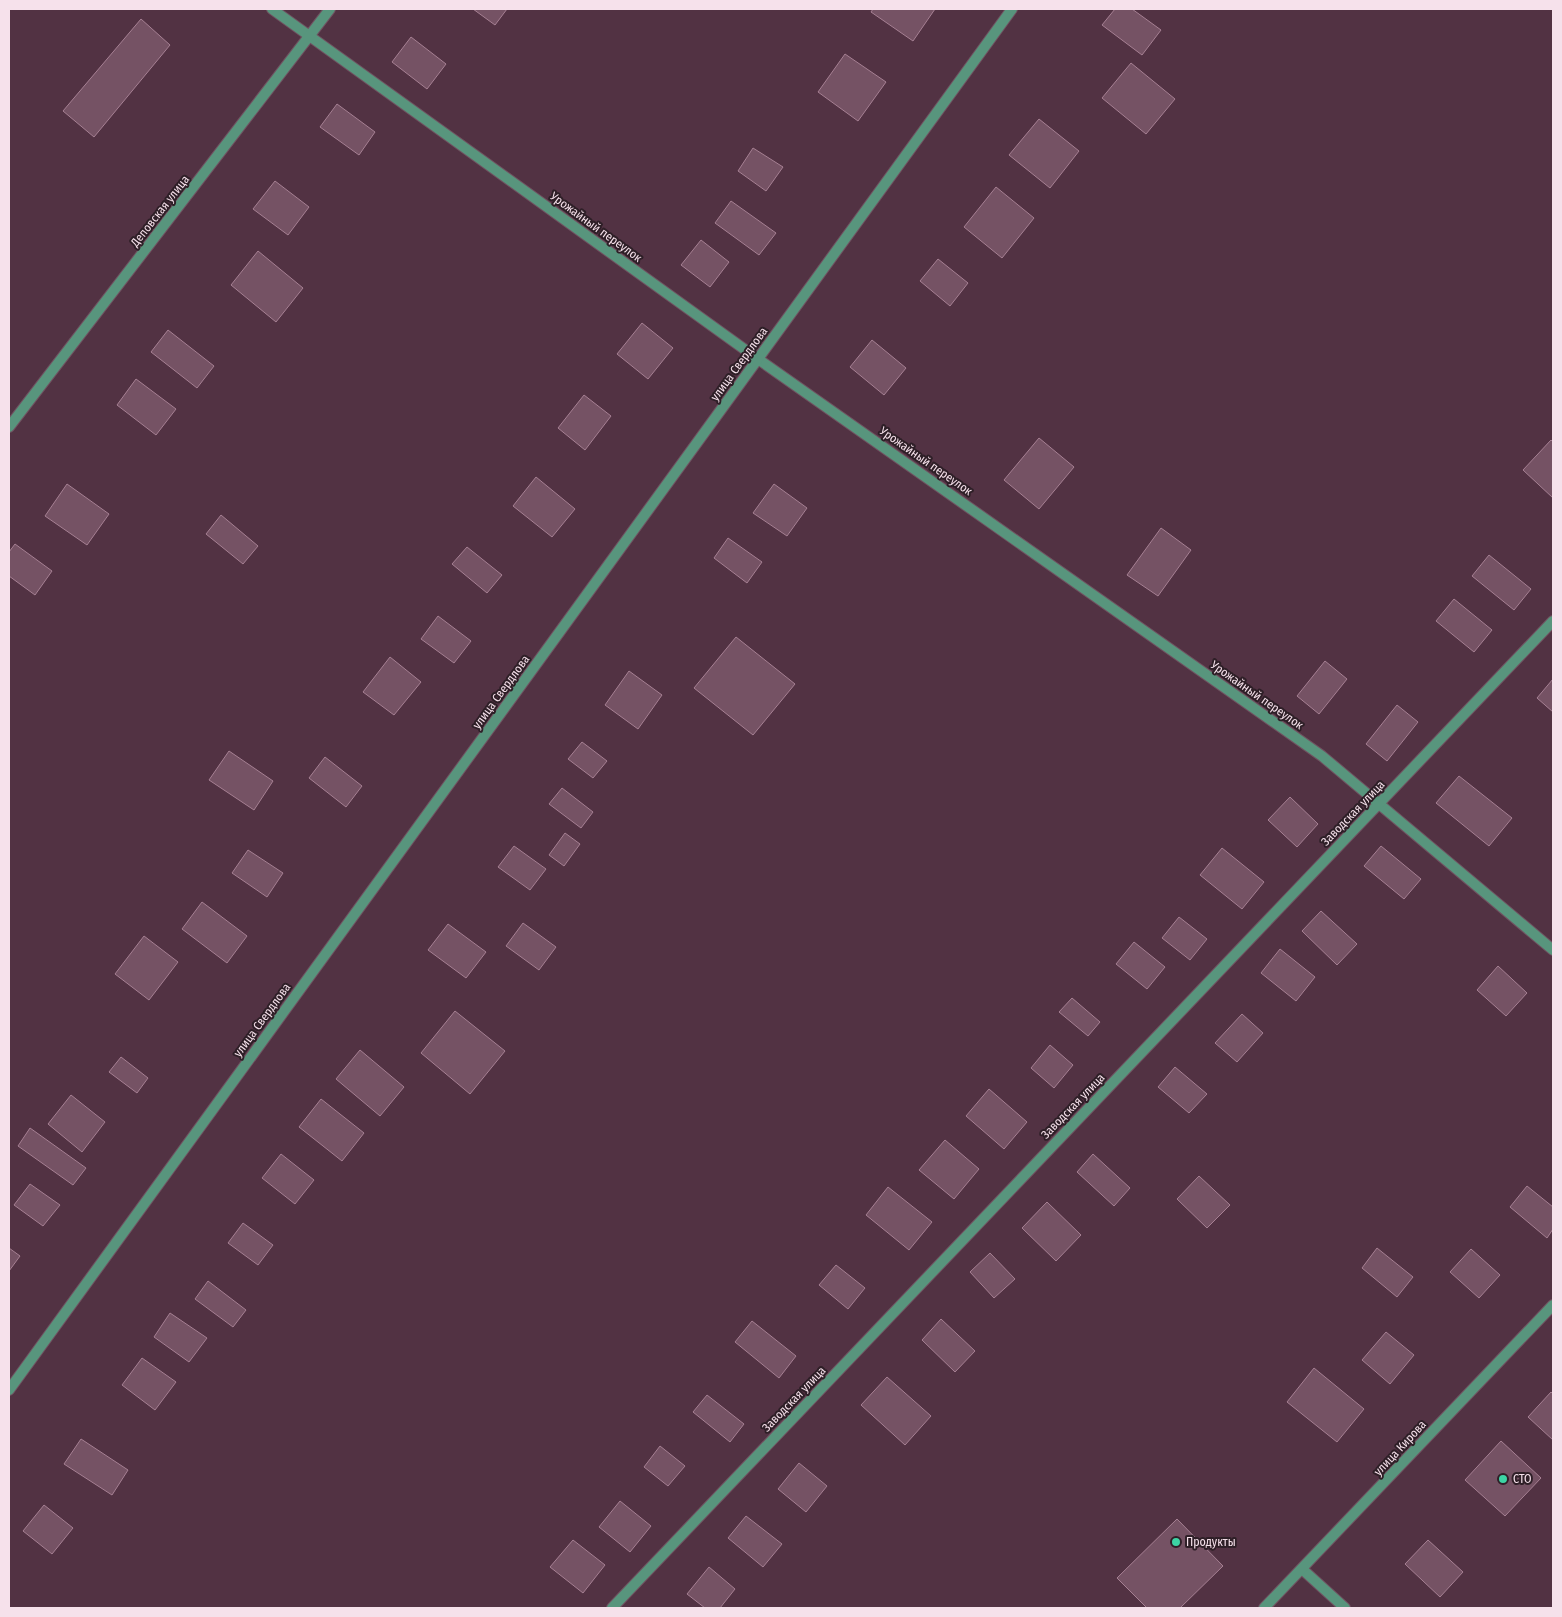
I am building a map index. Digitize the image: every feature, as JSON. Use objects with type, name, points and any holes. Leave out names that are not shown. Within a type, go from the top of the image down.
[{"type":"street","name":"Урожайный переулок","points":[[272,9],[758,359],[1322,756],[1553,950]]},
{"type":"street","name":"Деповская улица","points":[[9,427],[330,9]]},
{"type":"street","name":"улица Свердлова","points":[[9,1390],[1012,9]]},
{"type":"street","name":"Заводская улица","points":[[612,1608],[1553,621]]},
{"type":"street","name":"улица Кирова","points":[[1264,1608],[1553,1304]]},
{"type":"street","points":[[1302,1570],[1345,1608]]},
{"type":"building","points":[[473,9],[507,9],[495,25]]},
{"type":"building","points":[[873,9],[935,9],[913,41],[871,12]]},
{"type":"building","points":[[1115,9],[1132,9],[1161,30],[1142,55],[1102,25]]},
{"type":"building","points":[[141,19],[170,45],[94,137],[63,111]]},
{"type":"building","points":[[411,37],[446,64],[427,89],[392,62]]},
{"type":"building","points":[[845,54],[886,82],[858,121],[818,92]]},
{"type":"building","points":[[1131,63],[1175,99],[1146,134],[1102,98]]},
{"type":"building","points":[[337,104],[375,132],[359,155],[320,127]]},
{"type":"building","points":[[1039,119],[1079,151],[1050,188],[1009,155]]},
{"type":"building","points":[[753,148],[783,167],[766,191],[738,171]]},
{"type":"building","points":[[275,181],[309,207],[288,235],[253,209]]},
{"type":"building","points":[[996,187],[1034,218],[1002,258],[964,227]]},
{"type":"building","points":[[731,201],[776,233],[759,255],[715,223]]},
{"type":"building","points":[[701,240],[729,262],[710,287],[681,265]]},
{"type":"building","points":[[258,251],[303,288],[276,322],[231,285]]},
{"type":"building","points":[[938,259],[968,283],[950,306],[920,281]]},
{"type":"building","points":[[642,323],[673,348],[648,379],[617,354]]},
{"type":"building","points":[[168,330],[214,366],[197,388],[151,352]]},
{"type":"building","points":[[872,340],[906,368],[884,395],[850,367]]},
{"type":"building","points":[[136,379],[176,409],[156,435],[117,405]]},
{"type":"building","points":[[584,395],[611,416],[585,450],[558,428]]},
{"type":"building","points":[[1039,438],[1074,467],[1039,509],[1004,480]]},
{"type":"building","points":[[1551,440],[1553,442],[1553,498],[1523,470]]},
{"type":"building","points":[[536,477],[575,509],[552,537],[513,506]]},
{"type":"building","points":[[67,484],[109,514],[87,545],[45,516]]},
{"type":"building","points":[[774,484],[807,508],[787,536],[753,513]]},
{"type":"building","points":[[221,515],[258,546],[243,564],[206,534]]},
{"type":"building","points":[[1161,528],[1191,550],[1158,596],[1127,575]]},
{"type":"building","points":[[728,538],[762,562],[747,583],[714,558]]},
{"type":"building","points":[[15,544],[52,571],[35,595],[9,576],[9,552]]},
{"type":"building","points":[[467,547],[502,575],[487,593],[452,564]]},
{"type":"building","points":[[1489,555],[1531,589],[1514,610],[1472,576]]},
{"type":"building","points":[[1454,599],[1492,630],[1474,652],[1436,621]]},
{"type":"building","points":[[438,616],[471,641],[454,663],[421,639]]},
{"type":"building","points":[[736,637],[795,684],[753,735],[694,688]]},
{"type":"building","points":[[390,657],[421,682],[394,715],[363,692]]},
{"type":"building","points":[[1325,661],[1347,679],[1319,714],[1297,696]]},
{"type":"building","points":[[629,671],[662,695],[638,729],[605,705]]},
{"type":"building","points":[[1553,679],[1553,712],[1537,698]]},
{"type":"building","points":[[1397,705],[1418,722],[1387,761],[1366,744]]},
{"type":"building","points":[[582,742],[607,761],[593,778],[568,759]]},
{"type":"building","points":[[229,751],[273,781],[254,810],[209,780]]},
{"type":"building","points":[[325,757],[362,786],[346,807],[309,778]]},
{"type":"building","points":[[1459,776],[1512,818],[1489,846],[1436,803]]},
{"type":"building","points":[[562,788],[593,812],[581,828],[549,804]]},
{"type":"building","points":[[1290,797],[1318,824],[1297,847],[1268,820]]},
{"type":"building","points":[[565,833],[580,844],[564,866],[549,855]]},
{"type":"building","points":[[514,846],[546,869],[530,890],[498,867]]},
{"type":"building","points":[[1381,846],[1421,879],[1404,899],[1364,866]]},
{"type":"building","points":[[1222,848],[1264,882],[1242,909],[1200,875]]},
{"type":"building","points":[[248,850],[283,873],[267,897],[232,873]]},
{"type":"building","points":[[202,902],[247,936],[227,963],[182,929]]},
{"type":"building","points":[[1321,911],[1357,944],[1337,965],[1302,931]]},
{"type":"building","points":[[1179,917],[1207,939],[1190,960],[1162,938]]},
{"type":"building","points":[[523,923],[556,947],[539,970],[506,946]]},
{"type":"building","points":[[448,924],[486,952],[466,978],[428,950]]},
{"type":"building","points":[[144,936],[178,962],[149,1000],[115,974]]},
{"type":"building","points":[[1134,942],[1165,967],[1147,989],[1116,964]]},
{"type":"building","points":[[1280,949],[1315,977],[1296,1001],[1261,973]]},
{"type":"building","points":[[1498,966],[1527,993],[1506,1016],[1477,990]]},
{"type":"building","points":[[1072,998],[1100,1022],[1088,1036],[1059,1012]]},
{"type":"building","points":[[455,1011],[505,1051],[470,1094],[421,1053]]},
{"type":"building","points":[[1242,1014],[1263,1033],[1237,1062],[1215,1043]]},
{"type":"building","points":[[1050,1045],[1073,1065],[1054,1088],[1031,1068]]},
{"type":"building","points":[[360,1050],[404,1087],[380,1116],[336,1079]]},
{"type":"building","points":[[121,1057],[148,1078],[137,1093],[109,1072]]},
{"type":"building","points":[[1175,1067],[1207,1094],[1189,1113],[1158,1087]]},
{"type":"building","points":[[989,1089],[1027,1122],[1004,1149],[966,1116]]},
{"type":"building","points":[[71,1095],[105,1122],[82,1152],[48,1124]]},
{"type":"building","points":[[321,1099],[364,1133],[342,1161],[299,1127]]},
{"type":"building","points":[[30,1128],[86,1168],[73,1185],[18,1146]]},
{"type":"building","points":[[945,1140],[979,1169],[954,1199],[919,1170]]},
{"type":"building","points":[[281,1154],[314,1180],[295,1204],[262,1178]]},
{"type":"building","points":[[1093,1154],[1130,1188],[1114,1206],[1077,1172]]},
{"type":"building","points":[[1199,1176],[1230,1205],[1207,1228],[1177,1199]]},
{"type":"building","points":[[30,1184],[60,1205],[43,1226],[14,1205]]},
{"type":"building","points":[[1527,1186],[1553,1207],[1553,1229],[1547,1238],[1510,1207]]},
{"type":"building","points":[[888,1187],[932,1222],[909,1250],[866,1215]]},
{"type":"building","points":[[1047,1202],[1081,1235],[1056,1261],[1022,1228]]},
{"type":"building","points":[[243,1223],[273,1245],[258,1265],[228,1243]]},
{"type":"building","points":[[9,1248],[20,1256],[9,1271]]},
{"type":"building","points":[[1377,1248],[1413,1277],[1397,1297],[1362,1268]]},
{"type":"building","points":[[1471,1249],[1500,1275],[1479,1298],[1450,1272]]},
{"type":"building","points":[[990,1253],[1015,1279],[994,1298],[970,1272]]},
{"type":"building","points":[[836,1265],[865,1288],[848,1309],[819,1285]]},
{"type":"building","points":[[208,1281],[246,1310],[233,1327],[195,1299]]},
{"type":"building","points":[[170,1313],[207,1338],[189,1362],[154,1337]]},
{"type":"building","points":[[941,1319],[975,1351],[955,1372],[922,1340]]},
{"type":"building","points":[[752,1321],[796,1356],[779,1378],[735,1342]]},
{"type":"building","points":[[1386,1332],[1414,1355],[1390,1384],[1362,1360]]},
{"type":"building","points":[[142,1358],[176,1382],[155,1410],[122,1385]]},
{"type":"building","points":[[1314,1368],[1364,1409],[1337,1442],[1287,1402]]},
{"type":"building","points":[[887,1377],[931,1416],[905,1445],[861,1405]]},
{"type":"building","points":[[1551,1392],[1553,1394],[1553,1440],[1528,1417]]},
{"type":"building","points":[[707,1395],[744,1424],[730,1442],[693,1412]]},
{"type":"building","points":[[81,1439],[128,1470],[112,1495],[64,1464]]},
{"type":"building","name":"СТО","points":[[1501,1441],[1541,1478],[1505,1516],[1465,1480]]},
{"type":"building","points":[[660,1446],[685,1466],[668,1486],[644,1467]]},
{"type":"building","points":[[799,1463],[827,1486],[806,1512],[778,1489]]},
{"type":"building","points":[[620,1501],[651,1526],[630,1552],[599,1527]]},
{"type":"building","points":[[44,1505],[73,1528],[52,1554],[23,1531]]},
{"type":"building","points":[[746,1516],[782,1544],[763,1567],[728,1538]]},
{"type":"building","name":"Продукты","points":[[1177,1519],[1223,1566],[1180,1608],[1147,1608],[1117,1578]]},
{"type":"building","points":[[573,1540],[605,1565],[583,1593],[550,1567]]},
{"type":"building","points":[[1428,1540],[1463,1572],[1440,1597],[1405,1564]]},
{"type":"building","points":[[709,1567],[735,1589],[720,1608],[705,1608],[687,1594]]},
{"type":"place","name":"СТО","points":[[1503,1479]]},
{"type":"place","name":"Продукты","points":[[1176,1542]]}]
